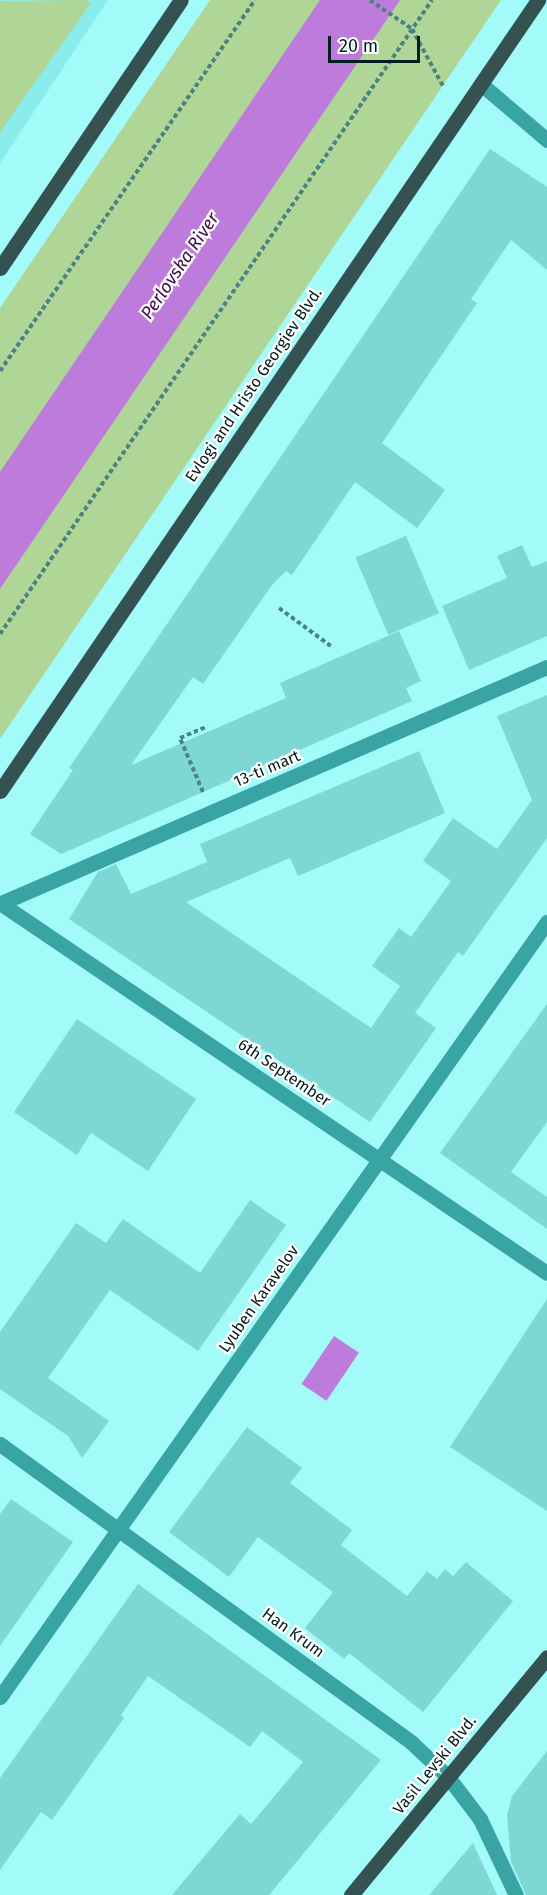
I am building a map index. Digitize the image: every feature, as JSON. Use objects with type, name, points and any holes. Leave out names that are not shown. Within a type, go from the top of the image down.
[{"type":"main road","points":[[0,268],[181,0]]},
{"type":"main road","name":"Evlogi and Hristo Georgiev Blvd.","points":[[0,791],[538,0]]},
{"type":"main road","name":"Vasil Levski Blvd.","points":[[351,1895],[547,1657]]},
{"type":"street","points":[[481,84],[547,140]]},
{"type":"street","name":"13-ti mart","points":[[0,903],[547,667]]},
{"type":"street","name":"6th September","points":[[0,903],[547,1273]]},
{"type":"street","name":"Lyuben Karavelov","points":[[0,1697],[547,922]]},
{"type":"street","name":"Han Krum","points":[[0,1444],[119,1528],[411,1742],[448,1778],[480,1819],[516,1895]]},
{"type":"path","points":[[0,371],[255,0]]},
{"type":"path","points":[[370,0],[412,29],[442,86]]},
{"type":"path","points":[[0,634],[432,0]]},
{"type":"path","points":[[279,608],[331,645]]},
{"type":"path","points":[[208,726],[180,738],[212,812]]},
{"type":"shaded area","points":[[0,0],[108,0],[0,163]]},
{"type":"green space","points":[[86,0],[91,3],[0,132],[0,1]]},
{"type":"green space","points":[[210,0],[501,0],[0,739],[0,308]]},
{"type":"water","name":"Perlovska River","points":[[320,0],[400,0],[0,589],[0,472]]},
{"type":"water","points":[[334,1336],[359,1353],[326,1401],[302,1384]]},
{"type":"building","points":[[490,149],[547,187],[547,270],[511,240],[471,299],[477,303],[382,443],[445,490],[417,528],[355,482],[292,575],[286,571],[272,585],[203,684],[193,677],[131,765],[286,698],[280,683],[399,631],[421,681],[406,688],[412,701],[61,854],[30,834],[73,770],[69,768]]},
{"type":"building","points":[[406,536],[439,613],[388,635],[355,557]]},
{"type":"building","points":[[522,545],[532,567],[547,561],[547,636],[469,670],[442,606],[507,578],[497,556]]},
{"type":"building","points":[[547,695],[547,838],[463,956],[458,952],[415,1013],[436,1028],[370,1122],[69,919],[98,872],[116,864],[131,894],[207,862],[200,844],[419,751],[445,813],[298,876],[290,858],[186,902],[371,1028],[400,986],[372,966],[399,928],[411,937],[451,881],[423,861],[453,818],[497,849],[532,800],[497,716]]},
{"type":"building","points":[[547,1004],[547,1122],[511,1172],[547,1197],[547,1229],[440,1153]]},
{"type":"building","points":[[77,1019],[196,1099],[148,1171],[91,1133],[77,1155],[14,1112]]},
{"type":"building","points":[[250,1200],[286,1225],[198,1351],[110,1290],[48,1378],[109,1421],[82,1458],[68,1436],[0,1389],[0,1332],[76,1223],[106,1243],[123,1219],[200,1273]]},
{"type":"building","points":[[547,1299],[547,1511],[450,1447]]},
{"type":"building","points":[[247,1427],[302,1468],[290,1483],[352,1530],[341,1545],[407,1596],[427,1571],[437,1579],[445,1569],[453,1576],[466,1562],[513,1601],[423,1712],[349,1653],[344,1659],[305,1628],[333,1592],[258,1537],[229,1577],[169,1532]]},
{"type":"building","points":[[11,1499],[73,1542],[0,1646],[0,1514]]},
{"type":"building","points":[[138,1584],[381,1760],[269,1895],[172,1895],[240,1814],[251,1824],[303,1762],[262,1731],[250,1747],[148,1676],[121,1715],[124,1718],[52,1820],[41,1812],[0,1870],[0,1778]]},
{"type":"building","points":[[547,1751],[547,1895],[526,1895],[511,1862],[507,1815],[512,1796]]},
{"type":"building","points":[[473,1843],[497,1895],[429,1895]]}]
